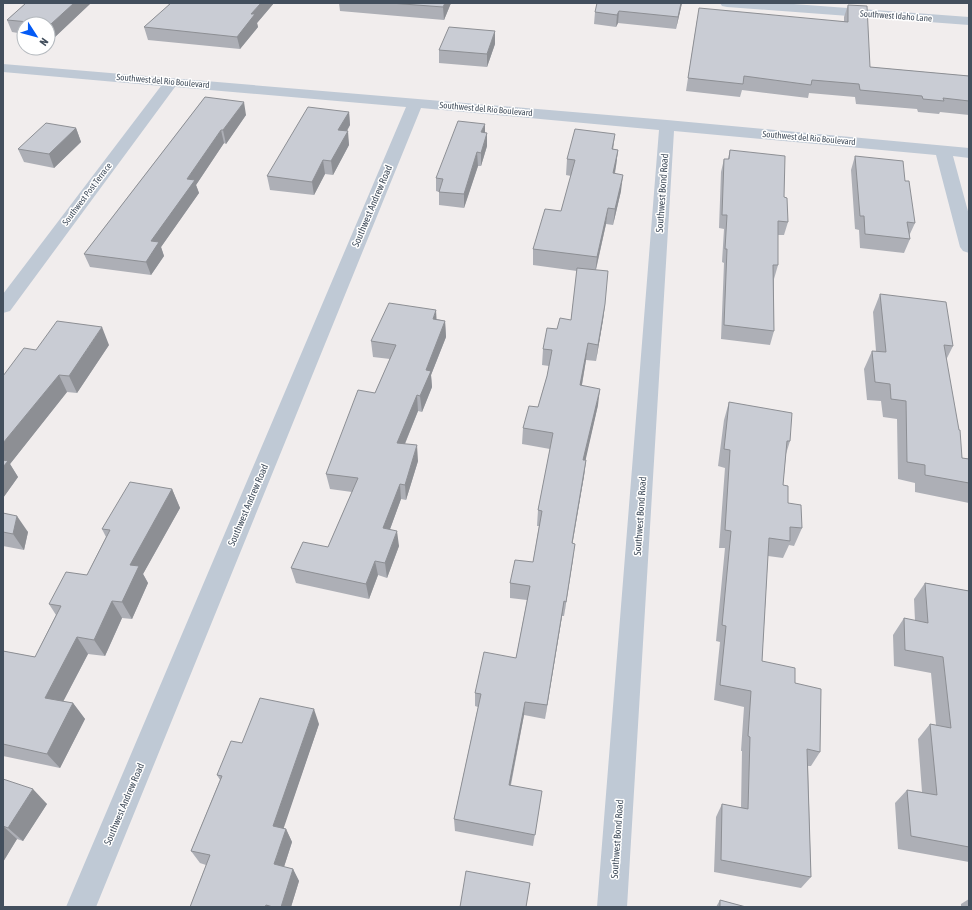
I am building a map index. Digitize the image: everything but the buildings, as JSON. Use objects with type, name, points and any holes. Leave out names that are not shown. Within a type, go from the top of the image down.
[{"type":"street","name":"Southwest Idaho Lane","points":[[727,3],[969,21]]},
{"type":"street","name":"Southwest del Rio Boulevard","points":[[3,68],[667,125],[969,153]]},
{"type":"street","name":"Southwest Post Terrace","points":[[3,307],[171,82]]},
{"type":"street","name":"Southwest Andrew Road","points":[[81,907],[415,103]]},
{"type":"street","name":"Southwest Bond Road","points":[[612,907],[667,125]]},
{"type":"street","points":[[943,151],[969,247]]}]
